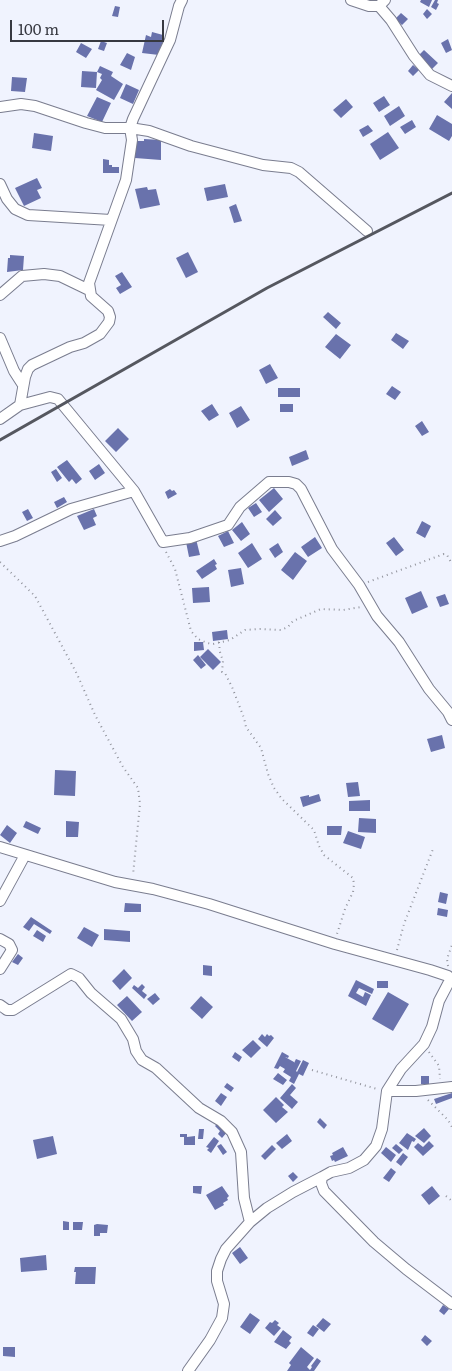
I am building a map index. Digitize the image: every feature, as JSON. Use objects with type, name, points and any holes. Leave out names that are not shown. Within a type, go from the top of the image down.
[{"type":"street","points":[[20,405],[23,385],[28,369],[32,365],[70,347],[84,343],[100,334],[109,322],[108,311],[91,296],[89,283],[126,180],[132,140],[130,128],[132,119],[170,40],[182,0]]},
{"type":"street","points":[[351,0],[369,6],[382,3],[414,56],[430,75],[452,86]]},
{"type":"street","points":[[0,107],[21,104],[36,106],[105,128],[130,128],[154,133],[191,146],[263,165],[291,168],[299,172],[367,231]]},
{"type":"street","points":[[0,184],[7,199],[15,209],[28,215],[111,220]]},
{"type":"street","points":[[0,295],[22,276],[44,274],[60,276],[89,290]]},
{"type":"street","points":[[0,338],[14,371],[23,385]]},
{"type":"street","points":[[0,419],[20,405],[50,397],[58,399],[134,491],[163,542],[190,538],[228,525],[240,507],[270,482],[296,484],[301,489],[332,549],[452,720]]},
{"type":"street","points":[[0,541],[15,536],[71,509],[134,491]]},
{"type":"street","points":[[0,847],[115,882],[209,904],[335,944],[394,960],[450,979],[439,1001],[432,1027],[424,1044],[401,1069],[387,1091],[382,1129],[376,1146],[364,1160],[349,1168],[331,1172],[292,1192],[267,1208],[234,1239],[220,1259],[217,1281],[224,1304],[222,1318],[210,1340],[188,1371]]},
{"type":"street","points":[[0,901],[25,855]]},
{"type":"street","points":[[0,939],[9,944],[12,950],[0,970]]},
{"type":"street","points":[[0,1005],[7,1010],[12,1010],[71,974],[79,978],[91,993],[121,1019],[133,1039],[136,1051],[142,1060],[156,1068],[199,1108],[221,1121],[232,1132],[241,1152],[244,1198],[250,1222]]},
{"type":"street","points":[[387,1091],[416,1091],[452,1087]]},
{"type":"street","points":[[322,1177],[321,1183],[324,1192],[374,1242],[452,1304]]},
{"type":"path","points":[[163,542],[175,569],[191,631],[198,639],[207,643],[213,644],[230,640],[245,630],[260,628],[281,630],[288,627],[293,621],[321,609],[343,610],[370,605]]},
{"type":"path","points":[[359,585],[440,555],[447,555],[452,564]]},
{"type":"path","points":[[0,562],[35,596],[77,674],[95,715],[118,758],[138,788],[140,804],[133,885]]},
{"type":"path","points":[[219,642],[223,661],[222,672],[225,673],[232,687],[246,727],[261,748],[274,788],[282,799],[314,830],[324,855],[353,878],[352,892],[335,944]]},
{"type":"path","points":[[394,960],[404,924],[432,849]]},
{"type":"path","points":[[450,979],[447,959],[452,945]]},
{"type":"path","points":[[424,1044],[439,1066],[440,1089]]},
{"type":"path","points":[[312,1070],[387,1091]]},
{"type":"path","points":[[416,1091],[435,1106],[452,1127]]},
{"type":"path","points":[[446,1196],[452,1201]]},
{"type":"building","points":[[421,0],[432,0],[429,7],[420,2]]},
{"type":"building","points":[[435,0],[438,0],[437,3],[439,4],[436,10],[431,7]]},
{"type":"building","points":[[115,6],[120,7],[118,17],[112,16]]},
{"type":"building","points":[[427,9],[432,14],[427,19],[423,14]]},
{"type":"building","points":[[401,13],[408,19],[402,25],[395,19]]},
{"type":"building","points":[[152,32],[163,35],[162,41],[166,42],[159,55],[142,53],[146,35],[151,37]]},
{"type":"building","points":[[448,39],[452,50],[446,53],[441,43]]},
{"type":"building","points":[[101,41],[107,43],[104,51],[98,49]]},
{"type":"building","points":[[81,43],[92,49],[86,58],[76,52]]},
{"type":"building","points":[[424,50],[438,63],[431,70],[417,57]]},
{"type":"building","points":[[127,53],[135,57],[131,70],[120,65]]},
{"type":"building","points":[[413,65],[419,70],[413,76],[408,71]]},
{"type":"building","points":[[100,66],[113,72],[111,76],[123,84],[114,100],[96,90],[102,80],[100,78],[102,74],[97,72]]},
{"type":"building","points":[[82,71],[97,72],[96,88],[81,87]]},
{"type":"building","points":[[12,77],[27,78],[25,92],[11,91]]},
{"type":"building","points":[[126,84],[139,90],[133,104],[120,98]]},
{"type":"building","points":[[452,93],[452,109],[444,102]]},
{"type":"building","points":[[384,96],[390,105],[379,112],[373,103]]},
{"type":"building","points":[[97,97],[111,103],[102,122],[87,116]]},
{"type":"building","points":[[346,99],[353,107],[341,118],[333,110]]},
{"type":"building","points":[[399,106],[405,116],[390,126],[384,116]]},
{"type":"building","points":[[437,115],[452,124],[452,136],[449,141],[429,129]]},
{"type":"building","points":[[412,120],[416,127],[405,134],[400,127]]},
{"type":"building","points":[[368,125],[373,131],[363,137],[359,130]]},
{"type":"building","points":[[388,132],[399,148],[380,160],[370,144]]},
{"type":"building","points":[[34,133],[53,136],[51,151],[32,148]]},
{"type":"building","points":[[144,139],[161,140],[161,160],[135,158],[132,156],[133,143],[144,141]]},
{"type":"building","points":[[103,159],[109,160],[109,165],[112,165],[112,167],[119,167],[119,173],[103,173]]},
{"type":"building","points":[[37,178],[42,188],[37,190],[41,198],[24,206],[15,188]]},
{"type":"building","points":[[225,184],[228,197],[207,201],[204,188]]},
{"type":"building","points":[[147,187],[148,190],[156,189],[160,205],[140,209],[135,189]]},
{"type":"building","points":[[236,204],[242,221],[234,223],[229,207]]},
{"type":"building","points":[[188,252],[198,272],[186,278],[176,258]]},
{"type":"building","points":[[10,255],[24,256],[23,270],[7,272]]},
{"type":"building","points":[[122,272],[132,287],[120,294],[116,288],[121,285],[115,276]]},
{"type":"building","points":[[328,312],[341,323],[336,329],[323,317]]},
{"type":"building","points":[[396,333],[409,341],[403,349],[391,340]]},
{"type":"building","points":[[336,334],[351,345],[340,359],[325,347]]},
{"type":"building","points":[[270,364],[278,378],[266,384],[259,370]]},
{"type":"building","points":[[392,386],[401,392],[395,400],[386,394]]},
{"type":"building","points":[[278,388],[300,388],[300,397],[278,397]]},
{"type":"building","points":[[212,404],[219,415],[209,421],[201,411]]},
{"type":"building","points":[[280,404],[293,404],[293,412],[280,412]]},
{"type":"building","points":[[241,406],[250,420],[237,428],[229,413]]},
{"type":"building","points":[[422,421],[429,432],[422,436],[415,426]]},
{"type":"building","points":[[118,428],[129,439],[116,452],[105,441]]},
{"type":"building","points":[[306,450],[309,459],[292,466],[289,457]]},
{"type":"building","points":[[67,460],[82,479],[76,484],[72,479],[69,482],[57,467]]},
{"type":"building","points":[[99,464],[105,473],[95,480],[89,471]]},
{"type":"building","points":[[56,469],[62,478],[57,482],[51,472]]},
{"type":"building","points":[[274,488],[283,499],[269,512],[259,500]]},
{"type":"building","points":[[170,489],[174,490],[177,494],[168,499],[165,492]]},
{"type":"building","points":[[64,497],[67,502],[57,508],[54,502]]},
{"type":"building","points":[[256,503],[262,512],[254,517],[248,508]]},
{"type":"building","points":[[28,509],[33,518],[27,521],[22,512]]},
{"type":"building","points":[[94,509],[97,516],[93,518],[96,525],[84,530],[77,516]]},
{"type":"building","points":[[275,510],[282,518],[273,526],[266,519]]},
{"type":"building","points":[[422,521],[431,526],[425,538],[416,533]]},
{"type":"building","points":[[242,522],[250,534],[241,541],[232,530]]},
{"type":"building","points":[[228,531],[234,543],[224,547],[218,536]]},
{"type":"building","points":[[315,537],[322,548],[308,557],[301,547]]},
{"type":"building","points":[[394,537],[404,550],[396,556],[386,543]]},
{"type":"building","points":[[196,539],[200,555],[189,557],[186,542]]},
{"type":"building","points":[[252,543],[262,559],[248,568],[238,553]]},
{"type":"building","points":[[278,543],[283,552],[275,558],[269,549]]},
{"type":"building","points":[[295,552],[307,561],[293,580],[281,570]]},
{"type":"building","points":[[214,559],[217,569],[202,579],[196,571]]},
{"type":"building","points":[[241,568],[244,584],[231,587],[228,570]]},
{"type":"building","points":[[209,587],[210,602],[193,603],[192,588]]},
{"type":"building","points":[[421,591],[428,607],[412,614],[405,598]]},
{"type":"building","points":[[445,594],[449,604],[440,607],[436,597]]},
{"type":"building","points":[[227,630],[228,639],[213,641],[212,632]]},
{"type":"building","points":[[194,642],[203,642],[204,650],[194,651]]},
{"type":"building","points":[[208,649],[221,662],[213,670],[200,657]]},
{"type":"building","points":[[198,655],[206,665],[201,669],[193,660]]},
{"type":"building","points":[[442,735],[445,748],[431,752],[427,739]]},
{"type":"building","points":[[55,770],[76,771],[75,796],[54,795]]},
{"type":"building","points":[[358,782],[360,796],[348,797],[346,783]]},
{"type":"building","points":[[319,794],[321,801],[303,807],[300,797]]},
{"type":"building","points":[[370,800],[370,811],[349,811],[349,801]]},
{"type":"building","points":[[359,818],[376,819],[376,833],[358,832]]},
{"type":"building","points":[[26,821],[41,828],[38,834],[23,827]]},
{"type":"building","points":[[66,821],[79,822],[78,837],[66,837]]},
{"type":"building","points":[[7,825],[17,833],[10,843],[0,835]]},
{"type":"building","points":[[327,826],[342,826],[341,835],[327,835]]},
{"type":"building","points":[[348,831],[365,837],[361,849],[343,843]]},
{"type":"building","points":[[440,892],[448,894],[446,904],[438,902]]},
{"type":"building","points":[[125,903],[141,904],[141,912],[124,912]]},
{"type":"building","points":[[438,908],[448,910],[447,917],[437,915]]},
{"type":"building","points":[[31,917],[52,931],[50,934],[34,924],[29,931],[23,927]]},
{"type":"building","points":[[84,927],[99,935],[92,947],[77,938]]},
{"type":"building","points":[[104,929],[130,931],[130,942],[104,940]]},
{"type":"building","points":[[37,930],[46,936],[43,942],[33,936]]},
{"type":"building","points":[[18,954],[23,958],[18,965],[12,962]]},
{"type":"building","points":[[203,965],[212,966],[212,976],[203,975]]},
{"type":"building","points":[[124,969],[132,978],[120,990],[112,981]]},
{"type":"building","points":[[356,980],[374,989],[372,994],[359,988],[356,993],[363,997],[365,992],[371,995],[366,1006],[348,996]]},
{"type":"building","points":[[377,981],[388,981],[388,988],[377,988]]},
{"type":"building","points":[[142,984],[145,987],[142,991],[147,995],[144,999],[132,988],[134,985],[138,988]]},
{"type":"building","points":[[388,992],[409,1004],[393,1031],[372,1019]]},
{"type":"building","points":[[155,993],[160,999],[153,1005],[147,999]]},
{"type":"building","points":[[127,996],[142,1012],[132,1021],[117,1005]]},
{"type":"building","points":[[201,996],[213,1007],[202,1019],[190,1008]]},
{"type":"building","points":[[262,1034],[265,1037],[267,1034],[271,1035],[274,1038],[267,1047],[258,1039]]},
{"type":"building","points":[[253,1040],[261,1048],[251,1058],[242,1050]]},
{"type":"building","points":[[235,1052],[242,1057],[239,1062],[232,1057]]},
{"type":"building","points":[[282,1052],[289,1056],[288,1058],[285,1057],[294,1063],[296,1059],[301,1061],[297,1072],[303,1060],[309,1063],[303,1076],[299,1074],[294,1084],[289,1081],[291,1077],[283,1072],[285,1069],[280,1066],[278,1069],[274,1068]]},
{"type":"building","points":[[278,1073],[287,1080],[283,1085],[273,1079]]},
{"type":"building","points":[[421,1076],[429,1076],[429,1084],[421,1084]]},
{"type":"building","points":[[227,1083],[234,1088],[231,1092],[224,1087]]},
{"type":"building","points":[[292,1084],[296,1088],[290,1095],[298,1102],[292,1109],[280,1098]]},
{"type":"building","points":[[221,1093],[227,1097],[221,1106],[215,1101]]},
{"type":"building","points":[[452,1093],[452,1098],[436,1104],[434,1099]]},
{"type":"building","points":[[276,1097],[284,1105],[282,1107],[288,1112],[276,1123],[263,1110]]},
{"type":"building","points":[[320,1118],[327,1125],[324,1129],[317,1122]]},
{"type":"building","points":[[219,1122],[228,1131],[222,1138],[218,1134],[220,1131],[215,1126]]},
{"type":"building","points":[[424,1128],[431,1136],[424,1143],[415,1136]]},
{"type":"building","points":[[199,1129],[204,1129],[203,1139],[198,1139]]},
{"type":"building","points":[[407,1133],[416,1139],[414,1142],[412,1141],[408,1150],[399,1143]]},
{"type":"building","points":[[180,1134],[187,1134],[187,1137],[195,1136],[195,1145],[184,1145],[184,1137],[180,1137]]},
{"type":"building","points":[[287,1134],[292,1141],[282,1149],[276,1143]]},
{"type":"building","points":[[53,1136],[57,1154],[37,1159],[33,1140]]},
{"type":"building","points":[[214,1137],[219,1141],[211,1153],[207,1150],[209,1148],[206,1147]]},
{"type":"building","points":[[429,1141],[434,1146],[423,1156],[414,1147],[418,1143],[423,1147]]},
{"type":"building","points":[[221,1144],[227,1152],[223,1155],[217,1146]]},
{"type":"building","points":[[396,1144],[403,1150],[399,1154],[392,1148]]},
{"type":"building","points":[[272,1145],[276,1149],[265,1160],[261,1156]]},
{"type":"building","points":[[343,1147],[348,1156],[335,1162],[334,1160],[332,1161],[330,1156],[333,1155],[332,1153]]},
{"type":"building","points":[[386,1147],[396,1155],[391,1162],[381,1153]]},
{"type":"building","points":[[403,1153],[408,1157],[401,1166],[396,1162]]},
{"type":"building","points":[[391,1168],[396,1172],[389,1182],[383,1178]]},
{"type":"building","points":[[293,1172],[298,1177],[293,1182],[288,1176]]},
{"type":"building","points":[[193,1186],[202,1186],[201,1194],[193,1193]]},
{"type":"building","points":[[222,1186],[229,1196],[228,1200],[223,1203],[224,1205],[215,1210],[206,1195]]},
{"type":"building","points":[[432,1186],[440,1196],[429,1205],[421,1195]]},
{"type":"building","points":[[63,1221],[69,1222],[69,1230],[63,1230]]},
{"type":"building","points":[[73,1222],[83,1222],[82,1230],[73,1230]]},
{"type":"building","points":[[94,1225],[108,1225],[107,1233],[100,1233],[100,1236],[94,1236]]},
{"type":"building","points":[[240,1247],[248,1258],[240,1264],[232,1253]]},
{"type":"building","points":[[46,1255],[47,1270],[21,1272],[20,1258]]},
{"type":"building","points":[[75,1267],[96,1267],[95,1284],[75,1284]]},
{"type":"building","points":[[443,1305],[449,1309],[444,1315],[439,1311]]},
{"type":"building","points":[[250,1313],[260,1320],[250,1334],[240,1327]]},
{"type":"building","points":[[323,1318],[331,1324],[324,1332],[316,1326]]},
{"type":"building","points":[[275,1320],[281,1328],[274,1336],[265,1328],[270,1322],[272,1323]]},
{"type":"building","points":[[313,1325],[319,1329],[313,1337],[307,1333]]},
{"type":"building","points":[[283,1330],[292,1337],[289,1341],[291,1343],[286,1349],[274,1342]]},
{"type":"building","points":[[425,1335],[432,1341],[427,1346],[421,1340]]},
{"type":"building","points":[[3,1347],[15,1347],[15,1357],[3,1356]]},
{"type":"building","points":[[301,1347],[314,1358],[307,1367],[310,1370],[317,1358],[321,1361],[314,1371],[287,1371],[291,1365],[289,1363]]},
{"type":"railway","points":[[0,440],[267,288],[452,193]]}]
